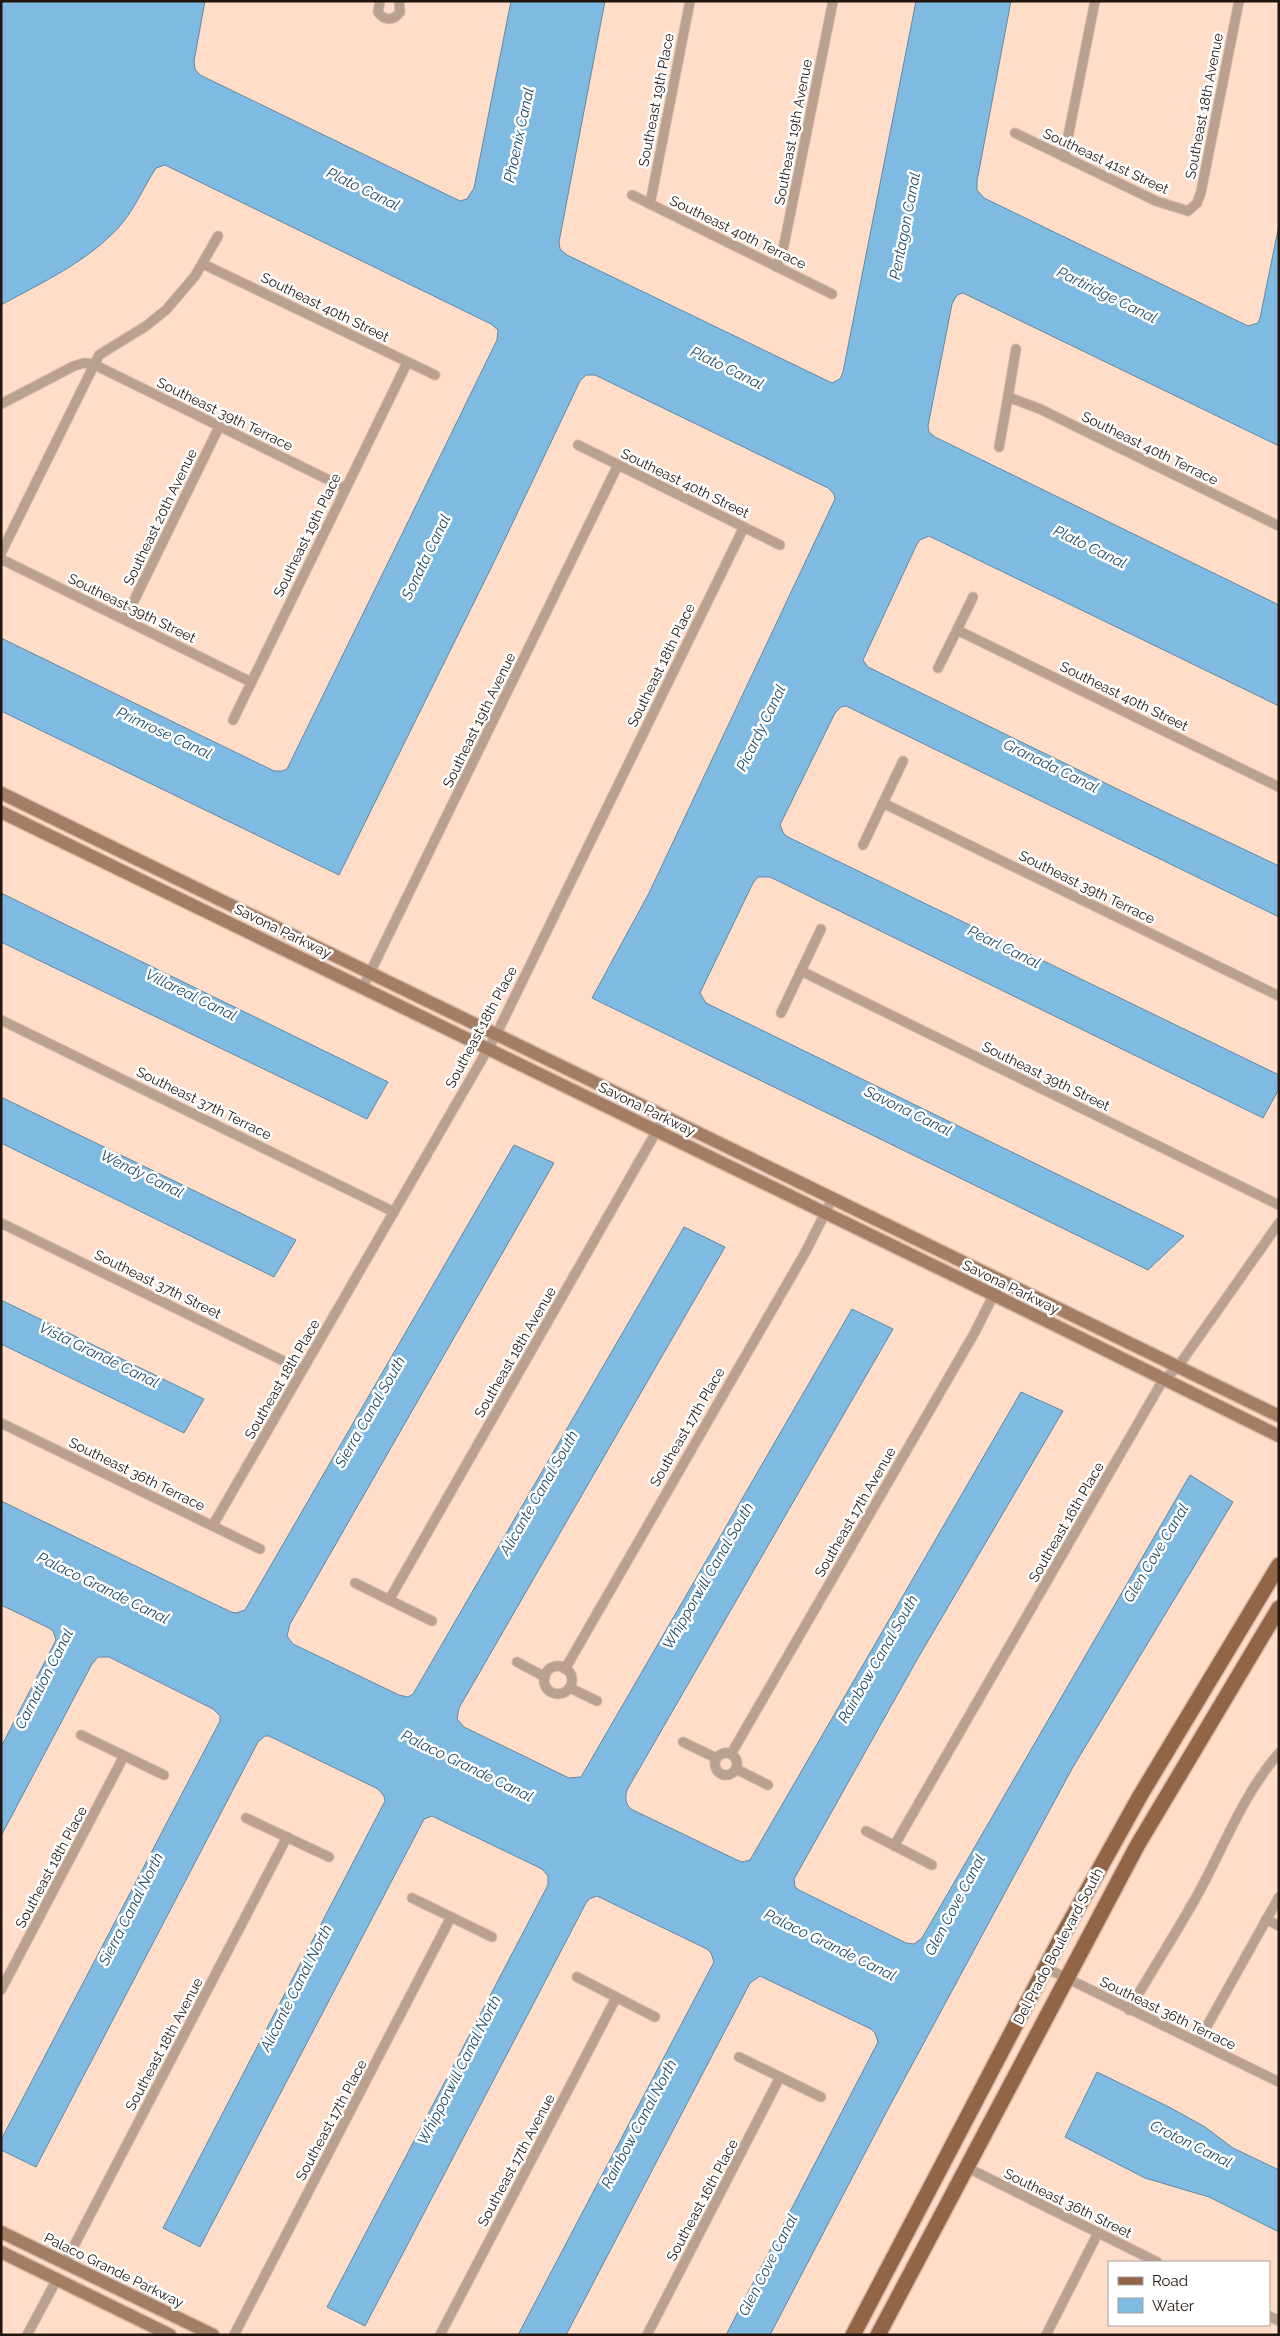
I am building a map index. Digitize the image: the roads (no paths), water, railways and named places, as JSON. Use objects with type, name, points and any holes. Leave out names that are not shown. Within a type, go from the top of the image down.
[{"type":"main road","name":"Del Prado Boulevard South","points":[[853,2335],[1046,1968],[1140,1796],[1279,1565]]},
{"type":"main road","name":"Del Prado Boulevard South","points":[[878,2335],[1065,1978],[1137,1846],[1279,1608]]},
{"type":"main road","points":[[966,2167],[967,2117]]},
{"type":"street","points":[[380,1],[378,12],[383,17],[389,19],[396,17],[400,12],[399,1]]},
{"type":"street","name":"Southeast 19th Place","points":[[650,204],[690,1]]},
{"type":"street","name":"Southeast 19th Avenue","points":[[777,267],[784,245],[833,1]]},
{"type":"street","points":[[1064,157],[1096,1]]},
{"type":"street","name":"Southeast 18th Avenue","points":[[1188,211],[1197,203],[1201,192],[1239,1]]},
{"type":"street","name":"Southeast 41st Street","points":[[1015,133],[1156,201],[1188,211]]},
{"type":"street","name":"Southeast 40th Terrace","points":[[632,195],[832,294]]},
{"type":"street","points":[[1,553],[93,364],[106,349],[146,326],[166,310],[185,289],[203,264],[218,236]]},
{"type":"street","name":"Southeast 40th Street","points":[[203,264],[435,375]]},
{"type":"street","points":[[999,447],[1016,349]]},
{"type":"street","points":[[1,404],[74,366],[84,363],[93,364]]},
{"type":"street","name":"Southeast 19th Place","points":[[233,720],[407,363]]},
{"type":"street","name":"Southeast 39th Terrace","points":[[93,364],[345,488]]},
{"type":"street","name":"Southeast 40th Terrace","points":[[1008,397],[1040,409],[1279,526]]},
{"type":"street","name":"Southeast 20th Avenue","points":[[125,619],[219,427]]},
{"type":"street","name":"Southeast 40th Street","points":[[578,445],[780,545]]},
{"type":"street","name":"Southeast 19th Avenue","points":[[363,987],[618,465]]},
{"type":"street","name":"Southeast 18th Place","points":[[213,1526],[496,1034],[744,527]]},
{"type":"street","name":"Southeast 39th Street","points":[[1,559],[251,682]]},
{"type":"street","points":[[938,668],[973,597]]},
{"type":"street","name":"Southeast 40th Street","points":[[957,630],[1279,787]]},
{"type":"street","points":[[863,845],[903,761]]},
{"type":"street","name":"Savona Parkway","points":[[1,793],[1000,1282],[1279,1416]]},
{"type":"street","name":"Southeast 39th Terrace","points":[[883,803],[1279,996]]},
{"type":"street","name":"Savona Parkway","points":[[1,812],[994,1295],[1279,1436]]},
{"type":"street","points":[[78,849],[87,835]]},
{"type":"street","points":[[781,1013],[822,929]]},
{"type":"street","name":"Southeast 39th Street","points":[[801,971],[1279,1205]]},
{"type":"street","name":"Southeast 37th Terrace","points":[[1,1020],[394,1212]]},
{"type":"street","name":"Southeast 18th Avenue","points":[[388,1600],[616,1205],[664,1118]]},
{"type":"street","name":"Southeast 17th Place","points":[[565,1669],[806,1250],[832,1199]]},
{"type":"street","name":"Southeast 37th Street","points":[[1,1223],[302,1370]]},
{"type":"street","name":"Southeast 16th Place","points":[[894,1846],[1163,1380],[1177,1368],[1279,1223]]},
{"type":"street","name":"Southeast 17th Avenue","points":[[731,1754],[975,1332],[1000,1282]]},
{"type":"street","name":"Southeast 36th Terrace","points":[[1,1423],[260,1549]]},
{"type":"street","points":[[355,1583],[432,1621]]},
{"type":"street","points":[[517,1662],[545,1676]]},
{"type":"street","points":[[553,1668],[565,1669],[572,1680],[570,1688],[563,1693],[554,1694],[547,1689],[545,1676],[553,1668]]},
{"type":"street","points":[[570,1688],[597,1701]]},
{"type":"street","points":[[81,1735],[164,1776]]},
{"type":"street","points":[[683,1742],[716,1758]]},
{"type":"street","points":[[1129,2010],[1199,1892],[1239,1814],[1267,1766],[1279,1753]]},
{"type":"street","points":[[721,1754],[731,1754],[737,1762],[736,1769],[728,1775],[721,1773],[715,1765],[716,1758],[721,1754]]},
{"type":"street","name":"Southeast 18th Place","points":[[1,1990],[124,1756]]},
{"type":"street","points":[[736,1769],[768,1785]]},
{"type":"street","points":[[246,1818],[329,1857]]},
{"type":"street","points":[[866,1831],[932,1865]]},
{"type":"street","name":"Southeast 18th Avenue","points":[[65,2263],[287,1837]]},
{"type":"street","points":[[1198,2042],[1279,1897]]},
{"type":"street","points":[[412,1898],[492,1937]]},
{"type":"street","name":"Southeast 17th Place","points":[[234,2335],[452,1917]]},
{"type":"street","points":[[1266,1920],[1279,1926]]},
{"type":"street","name":"Southeast 36th Terrace","points":[[1046,1968],[1279,2082]]},
{"type":"street","points":[[577,1977],[655,2017]]},
{"type":"street","name":"Southeast 17th Avenue","points":[[440,2335],[616,1998]]},
{"type":"street","points":[[739,2057],[821,2097]]},
{"type":"street","name":"Southeast 16th Place","points":[[646,2335],[780,2077]]},
{"type":"street","name":"Southeast 36th Street","points":[[966,2167],[1155,2261]]},
{"type":"street","name":"Palaco Grande Parkway","points":[[1,2232],[213,2335]]},
{"type":"street","points":[[1046,2335],[1098,2233]]},
{"type":"street","points":[[1,2252],[170,2335]]},
{"type":"street","points":[[27,2335],[65,2263]]},
{"type":"water","points":[[1,1],[205,1],[194,61],[195,69],[200,75],[460,201],[467,199],[474,188],[511,1],[605,1],[559,242],[560,249],[567,255],[832,383],[840,379],[843,372],[916,1],[1011,1],[977,181],[977,190],[984,198],[1248,326],[1258,323],[1260,318],[1279,225],[1279,446],[963,293],[957,295],[952,304],[928,426],[929,432],[935,437],[1279,605],[1279,706],[929,536],[920,540],[917,544],[863,660],[868,667],[1279,866],[1279,917],[846,706],[841,707],[835,713],[780,825],[784,834],[788,837],[1279,1075],[1279,1089],[1263,1118],[770,877],[758,877],[753,883],[700,993],[706,1003],[1184,1236],[1148,1270],[592,998],[649,893],[835,499],[834,494],[828,488],[595,375],[586,375],[580,381],[494,562],[339,875],[1,711],[1,638],[274,771],[287,769],[497,340],[498,330],[491,324],[165,165],[156,168],[130,213],[119,227],[93,251],[64,270],[1,305]]},
{"type":"water","name":"Villareal Canal","points":[[1,893],[388,1082],[367,1119],[1,942]]},
{"type":"water","name":"Wendy Canal","points":[[1,1097],[296,1240],[274,1277],[1,1143]]},
{"type":"water","points":[[514,1145],[554,1163],[290,1624],[287,1636],[293,1644],[399,1695],[408,1697],[413,1694],[684,1227],[725,1247],[459,1708],[457,1719],[464,1727],[569,1778],[581,1777],[852,1309],[893,1329],[626,1793],[627,1802],[631,1809],[737,1860],[742,1862],[750,1860],[1021,1392],[1063,1411],[918,1658],[794,1879],[795,1887],[799,1890],[906,1943],[914,1944],[922,1938],[1190,1475],[1233,1502],[1073,1767],[887,2111],[770,2335],[726,2335],[878,2042],[875,2033],[871,2029],[760,1976],[750,1983],[566,2335],[518,2335],[714,1962],[711,1953],[707,1949],[597,1896],[589,1899],[586,1903],[365,2326],[327,2307],[548,1885],[548,1876],[542,1869],[432,1816],[424,1819],[200,2247],[163,2228],[385,1801],[384,1796],[378,1789],[269,1736],[265,1736],[258,1742],[36,2167],[1,2150],[1,2140],[220,1721],[220,1716],[213,1709],[109,1657],[98,1657],[92,1664],[1,1836],[1,1747],[56,1640],[53,1631],[49,1628],[1,1605],[1,1501],[231,1612],[236,1613],[245,1610]]},
{"type":"water","name":"Vista Grande Canal","points":[[1,1300],[204,1399],[184,1433],[1,1344]]},
{"type":"water","name":"Croton Canal","points":[[1097,2072],[1171,2108],[1205,2127],[1233,2148],[1279,2170],[1279,2232],[1209,2197],[1145,2178],[1065,2137]]},
{"type":"water label","name":"Phoenix Canal","points":[[519,135]]},
{"type":"water label","name":"Plato Canal","points":[[363,189]]},
{"type":"water label","name":"Pentagon Canal","points":[[905,226]]},
{"type":"water label","name":"Partiridge Canal","points":[[1107,295]]},
{"type":"water label","name":"Plato Canal","points":[[727,368]]},
{"type":"water label","name":"Plato Canal","points":[[1090,547]]},
{"type":"water label","name":"Sonata Canal","points":[[426,557]]},
{"type":"water label","name":"Picardy Canal","points":[[761,728]]},
{"type":"water label","name":"Primrose Canal","points":[[164,733]]},
{"type":"water label","name":"Granada Canal","points":[[1051,766]]},
{"type":"water label","name":"Pearl Canal","points":[[1004,947]]},
{"type":"water label","name":"Savona Canal","points":[[908,1111]]},
{"type":"water label","name":"Sierra Canal South","points":[[370,1412]]},
{"type":"water label","name":"Alicante Canal South","points":[[539,1493]]},
{"type":"water label","name":"Glen Cove Canal","points":[[1156,1553]]},
{"type":"water label","name":"Whipporwill Canal South","points":[[708,1576]]},
{"type":"water label","name":"Palaco Grande Canal","points":[[103,1588]]},
{"type":"water label","name":"Rainbow Canal South","points":[[878,1659]]},
{"type":"water label","name":"Carnation Canal","points":[[44,1679]]},
{"type":"water label","name":"Palaco Grande Canal","points":[[467,1766]]},
{"type":"water label","name":"Glen Cove Canal","points":[[955,1905]]},
{"type":"water label","name":"Sierra Canal North","points":[[131,1909]]},
{"type":"water label","name":"Palaco Grande Canal","points":[[830,1945]]},
{"type":"water label","name":"Alicante Canal North","points":[[296,1988]]},
{"type":"water label","name":"Whipporwill Canal North","points":[[459,2070]]},
{"type":"water label","name":"Rainbow Canal North","points":[[639,2124]]},
{"type":"water label","name":"Glen Cove Canal","points":[[768,2265]]}]
